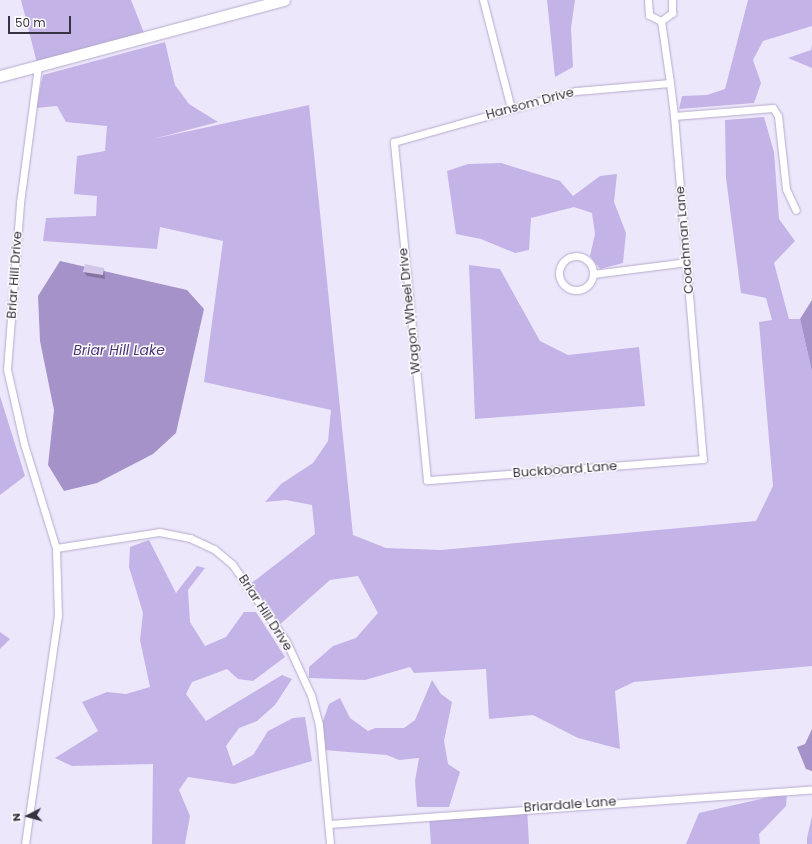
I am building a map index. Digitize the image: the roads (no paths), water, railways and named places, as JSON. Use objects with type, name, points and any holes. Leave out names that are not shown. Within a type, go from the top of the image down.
[{"type":"main road","points":[[0,76],[284,0]]},
{"type":"street","points":[[482,0],[511,108]]},
{"type":"street","points":[[648,0],[649,15],[661,21],[672,13],[672,0]]},
{"type":"street","name":"Coachman Lane","points":[[661,21],[674,116],[703,459]]},
{"type":"street","name":"Briar Hill Drive","points":[[25,844],[58,616],[56,548],[24,444],[7,369],[20,203],[38,67]]},
{"type":"street","name":"Hansom Drive","points":[[394,142],[576,91],[670,83]]},
{"type":"street","points":[[674,116],[773,108],[778,116],[786,189],[796,210]]},
{"type":"street","name":"Wagon Wheel Drive","points":[[394,142],[427,480]]},
{"type":"street","points":[[570,257],[581,257],[590,263],[592,274],[584,288],[573,290],[564,285],[559,269],[570,257]]},
{"type":"street","points":[[592,274],[687,262]]},
{"type":"street","name":"Buckboard Lane","points":[[427,480],[703,459]]},
{"type":"street","name":"Briar Hill Drive","points":[[56,548],[159,532],[190,538],[214,549],[232,564],[286,641],[311,695],[319,725],[330,844]]},
{"type":"street","name":"Briardale Lane","points":[[329,824],[812,789]]},
{"type":"water","name":"Briar Hill Lake","points":[[60,261],[187,290],[204,309],[176,433],[153,454],[97,483],[64,491],[48,465],[54,410],[40,341],[38,296]]},
{"type":"water","points":[[812,300],[812,372],[800,319]]},
{"type":"water","points":[[812,729],[812,771],[806,769],[797,747],[805,744]]}]
